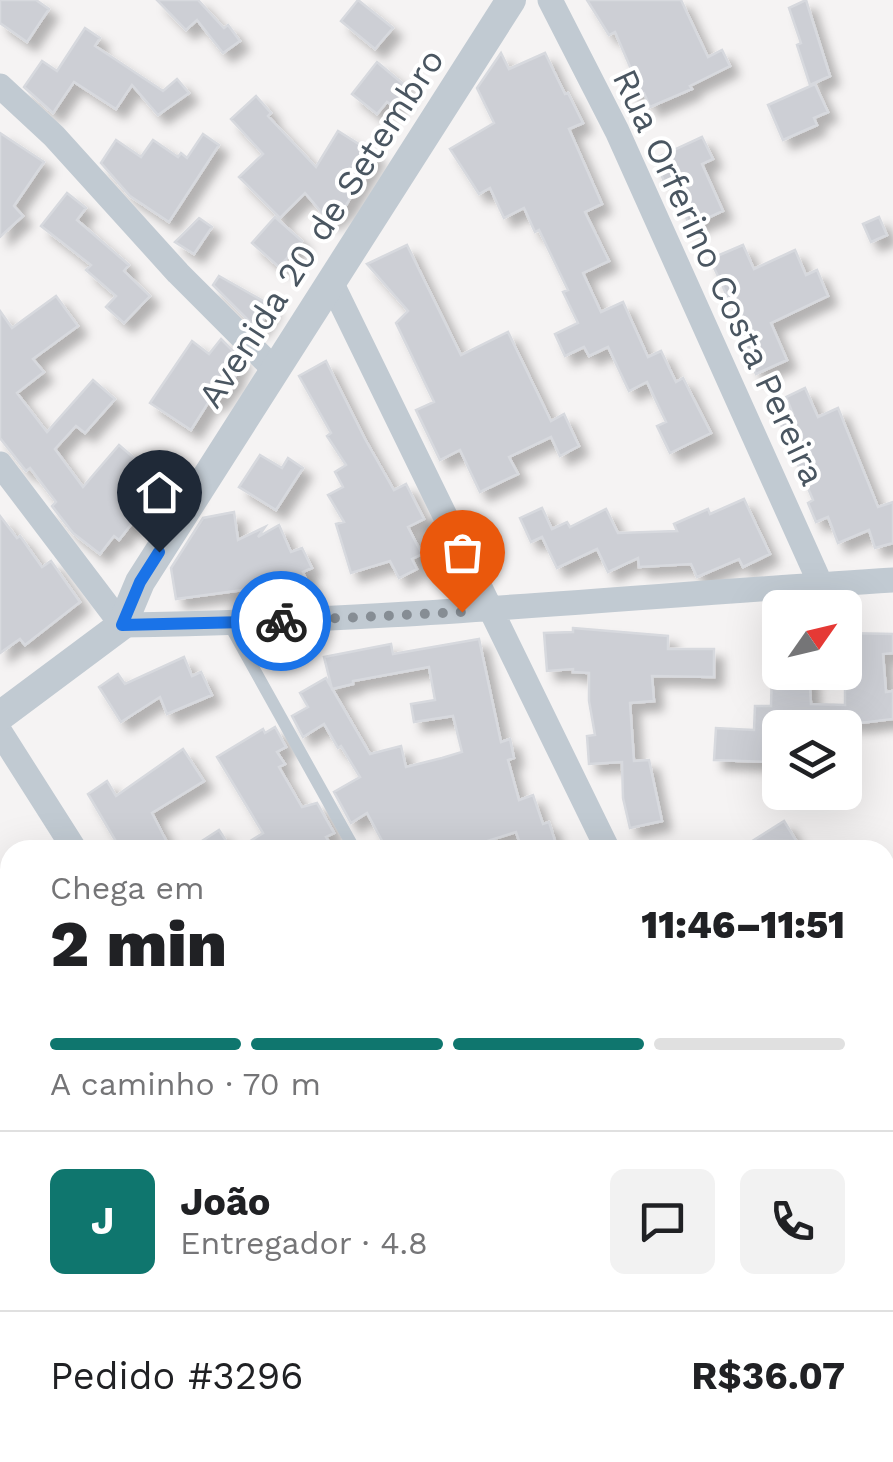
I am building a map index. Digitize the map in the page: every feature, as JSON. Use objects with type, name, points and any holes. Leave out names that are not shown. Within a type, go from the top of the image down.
[{"type":"street","name":"Avenida 20 de Setembro","points":[[0,716],[122,625],[140,582],[511,0]]},
{"type":"street","name":"Rua Orferino Costa Pereira","points":[[550,0],[617,130],[820,585]]},
{"type":"street","points":[[0,86],[54,136],[178,273],[275,370]]},
{"type":"street","points":[[331,282],[603,840]]},
{"type":"street","points":[[0,464],[122,625],[229,624],[491,610],[893,580]]},
{"type":"street","points":[[0,732],[70,840]]},
{"type":"lane","points":[[229,624],[350,840]]},
{"type":"building","points":[[0,0],[36,0],[49,9],[27,42],[0,23]]},
{"type":"building","points":[[157,0],[198,0],[224,28],[228,25],[240,41],[223,53],[197,20],[186,30]]},
{"type":"building","points":[[358,0],[393,28],[375,49],[341,21]]},
{"type":"building","points":[[587,0],[681,0],[708,57],[722,50],[730,66],[690,86],[692,89],[650,107],[644,93],[634,97],[627,81],[634,78],[615,32],[609,35]]},
{"type":"building","points":[[806,0],[830,76],[810,85],[789,8]]},
{"type":"building","points":[[85,28],[100,38],[95,46],[163,91],[177,79],[189,93],[158,115],[132,85],[116,109],[74,82],[53,113],[24,87],[42,61],[57,71]]},
{"type":"building","points":[[501,53],[509,69],[545,53],[583,123],[569,129],[602,204],[585,212],[609,261],[583,273],[601,312],[623,302],[648,357],[661,351],[676,382],[683,378],[711,433],[670,453],[657,426],[666,422],[647,382],[629,391],[608,347],[589,356],[584,347],[565,356],[555,334],[578,323],[563,292],[568,290],[539,230],[535,232],[524,208],[504,218],[490,188],[479,194],[450,149],[494,123],[477,88]]},
{"type":"building","points":[[377,62],[408,88],[393,106],[387,102],[377,114],[352,94]]},
{"type":"building","points":[[815,84],[828,112],[814,118],[817,125],[783,140],[768,105]]},
{"type":"building","points":[[256,96],[271,113],[268,116],[316,167],[338,131],[376,155],[345,207],[329,221],[305,193],[280,218],[239,177],[263,154],[231,119]]},
{"type":"building","points":[[0,133],[44,162],[14,206],[23,216],[0,237]]},
{"type":"building","points":[[203,134],[219,145],[169,222],[130,196],[101,163],[116,140],[141,157],[153,140],[178,157],[181,153],[187,158]]},
{"type":"building","points":[[702,137],[713,159],[702,164],[723,211],[690,226],[669,179],[664,181],[654,159]]},
{"type":"building","points":[[67,193],[86,208],[77,220],[129,265],[124,271],[150,296],[124,323],[106,307],[116,296],[86,270],[91,265],[41,226]]},
{"type":"building","points":[[275,217],[302,241],[279,267],[252,243]]},
{"type":"building","points":[[879,217],[887,235],[871,242],[863,224]]},
{"type":"building","points":[[199,218],[212,227],[194,254],[175,242]]},
{"type":"building","points":[[407,245],[461,355],[508,332],[551,421],[564,414],[579,446],[560,456],[551,437],[509,457],[518,474],[480,492],[460,450],[440,460],[416,410],[434,402],[396,323],[408,311],[367,264]]},
{"type":"building","points":[[743,245],[754,269],[795,250],[806,275],[817,270],[828,296],[771,323],[787,360],[756,374],[710,259]]},
{"type":"building","points":[[219,276],[272,306],[257,329],[213,285]]},
{"type":"building","points":[[56,296],[78,326],[33,359],[44,372],[17,393],[47,432],[93,380],[115,399],[85,433],[76,426],[55,449],[83,487],[119,445],[153,474],[124,507],[137,517],[119,540],[114,536],[100,554],[73,533],[30,468],[26,471],[0,438],[0,311],[12,328]]},
{"type":"building","points":[[221,339],[242,360],[233,372],[236,375],[216,402],[211,398],[191,430],[150,403],[192,341],[209,354]]},
{"type":"building","points":[[326,361],[394,490],[406,484],[424,519],[408,527],[422,554],[412,559],[417,569],[399,578],[390,561],[351,573],[336,524],[344,522],[328,495],[343,487],[335,472],[346,465],[327,436],[331,433],[299,376]]},
{"type":"building","points":[[805,388],[818,417],[838,408],[878,507],[893,502],[893,543],[875,548],[869,530],[838,543],[828,517],[816,522],[808,503],[813,500],[779,420],[793,414],[786,397]]},
{"type":"building","points":[[260,455],[282,468],[288,458],[303,468],[276,510],[239,487]]},
{"type":"building","points":[[744,499],[770,554],[743,567],[739,559],[697,577],[691,564],[639,567],[638,558],[608,572],[597,549],[557,568],[542,537],[531,542],[520,518],[542,508],[552,529],[567,522],[570,527],[606,509],[618,533],[677,531],[674,524]]},
{"type":"building","points":[[234,512],[238,540],[265,527],[258,537],[279,525],[291,552],[302,548],[312,568],[303,572],[308,584],[282,596],[274,580],[250,589],[176,599],[171,568],[203,518]]},
{"type":"building","points":[[0,516],[42,567],[51,561],[80,602],[25,645],[20,639],[0,653]]},
{"type":"building","points":[[573,628],[668,636],[668,649],[714,649],[714,677],[652,676],[654,701],[630,703],[634,761],[649,760],[662,821],[630,828],[623,798],[622,762],[589,764],[587,736],[595,735],[589,673],[573,669],[547,671],[544,633],[573,632]]},
{"type":"building","points":[[862,633],[893,634],[893,653],[883,654],[886,692],[893,691],[893,719],[862,723],[862,710],[762,710],[762,762],[714,760],[716,728],[754,730],[755,706],[771,706],[771,690],[810,690],[811,704],[845,705],[845,690],[862,690]]},
{"type":"building","points":[[479,639],[501,742],[510,739],[514,758],[508,760],[519,800],[533,795],[543,824],[549,822],[555,840],[519,840],[516,832],[491,840],[382,840],[367,813],[351,823],[334,792],[360,777],[324,724],[303,737],[292,716],[308,707],[300,693],[326,678],[332,688],[324,657],[391,644],[393,654]],"holes":[[[429,667],[435,700],[411,704],[414,722],[453,716],[462,752],[406,767],[401,746],[370,754],[332,689]]]},
{"type":"building","points":[[184,657],[192,676],[201,672],[212,695],[167,714],[160,697],[121,722],[99,687],[118,674],[125,684]]},
{"type":"building","points":[[275,727],[286,747],[277,752],[285,764],[279,767],[302,807],[317,803],[334,833],[326,837],[328,840],[252,840],[263,833],[217,757],[263,729],[265,733]]},
{"type":"building","points":[[183,749],[204,781],[152,813],[166,840],[115,840],[88,794],[107,781],[116,796]]},
{"type":"building","points":[[784,821],[796,840],[754,840]]},
{"type":"building","points":[[219,830],[226,840],[204,840]]},
{"type":"way so far","points":[[281,621],[462,612]]},
{"type":"route","points":[[159,552],[140,582],[122,625],[281,621]]}]
